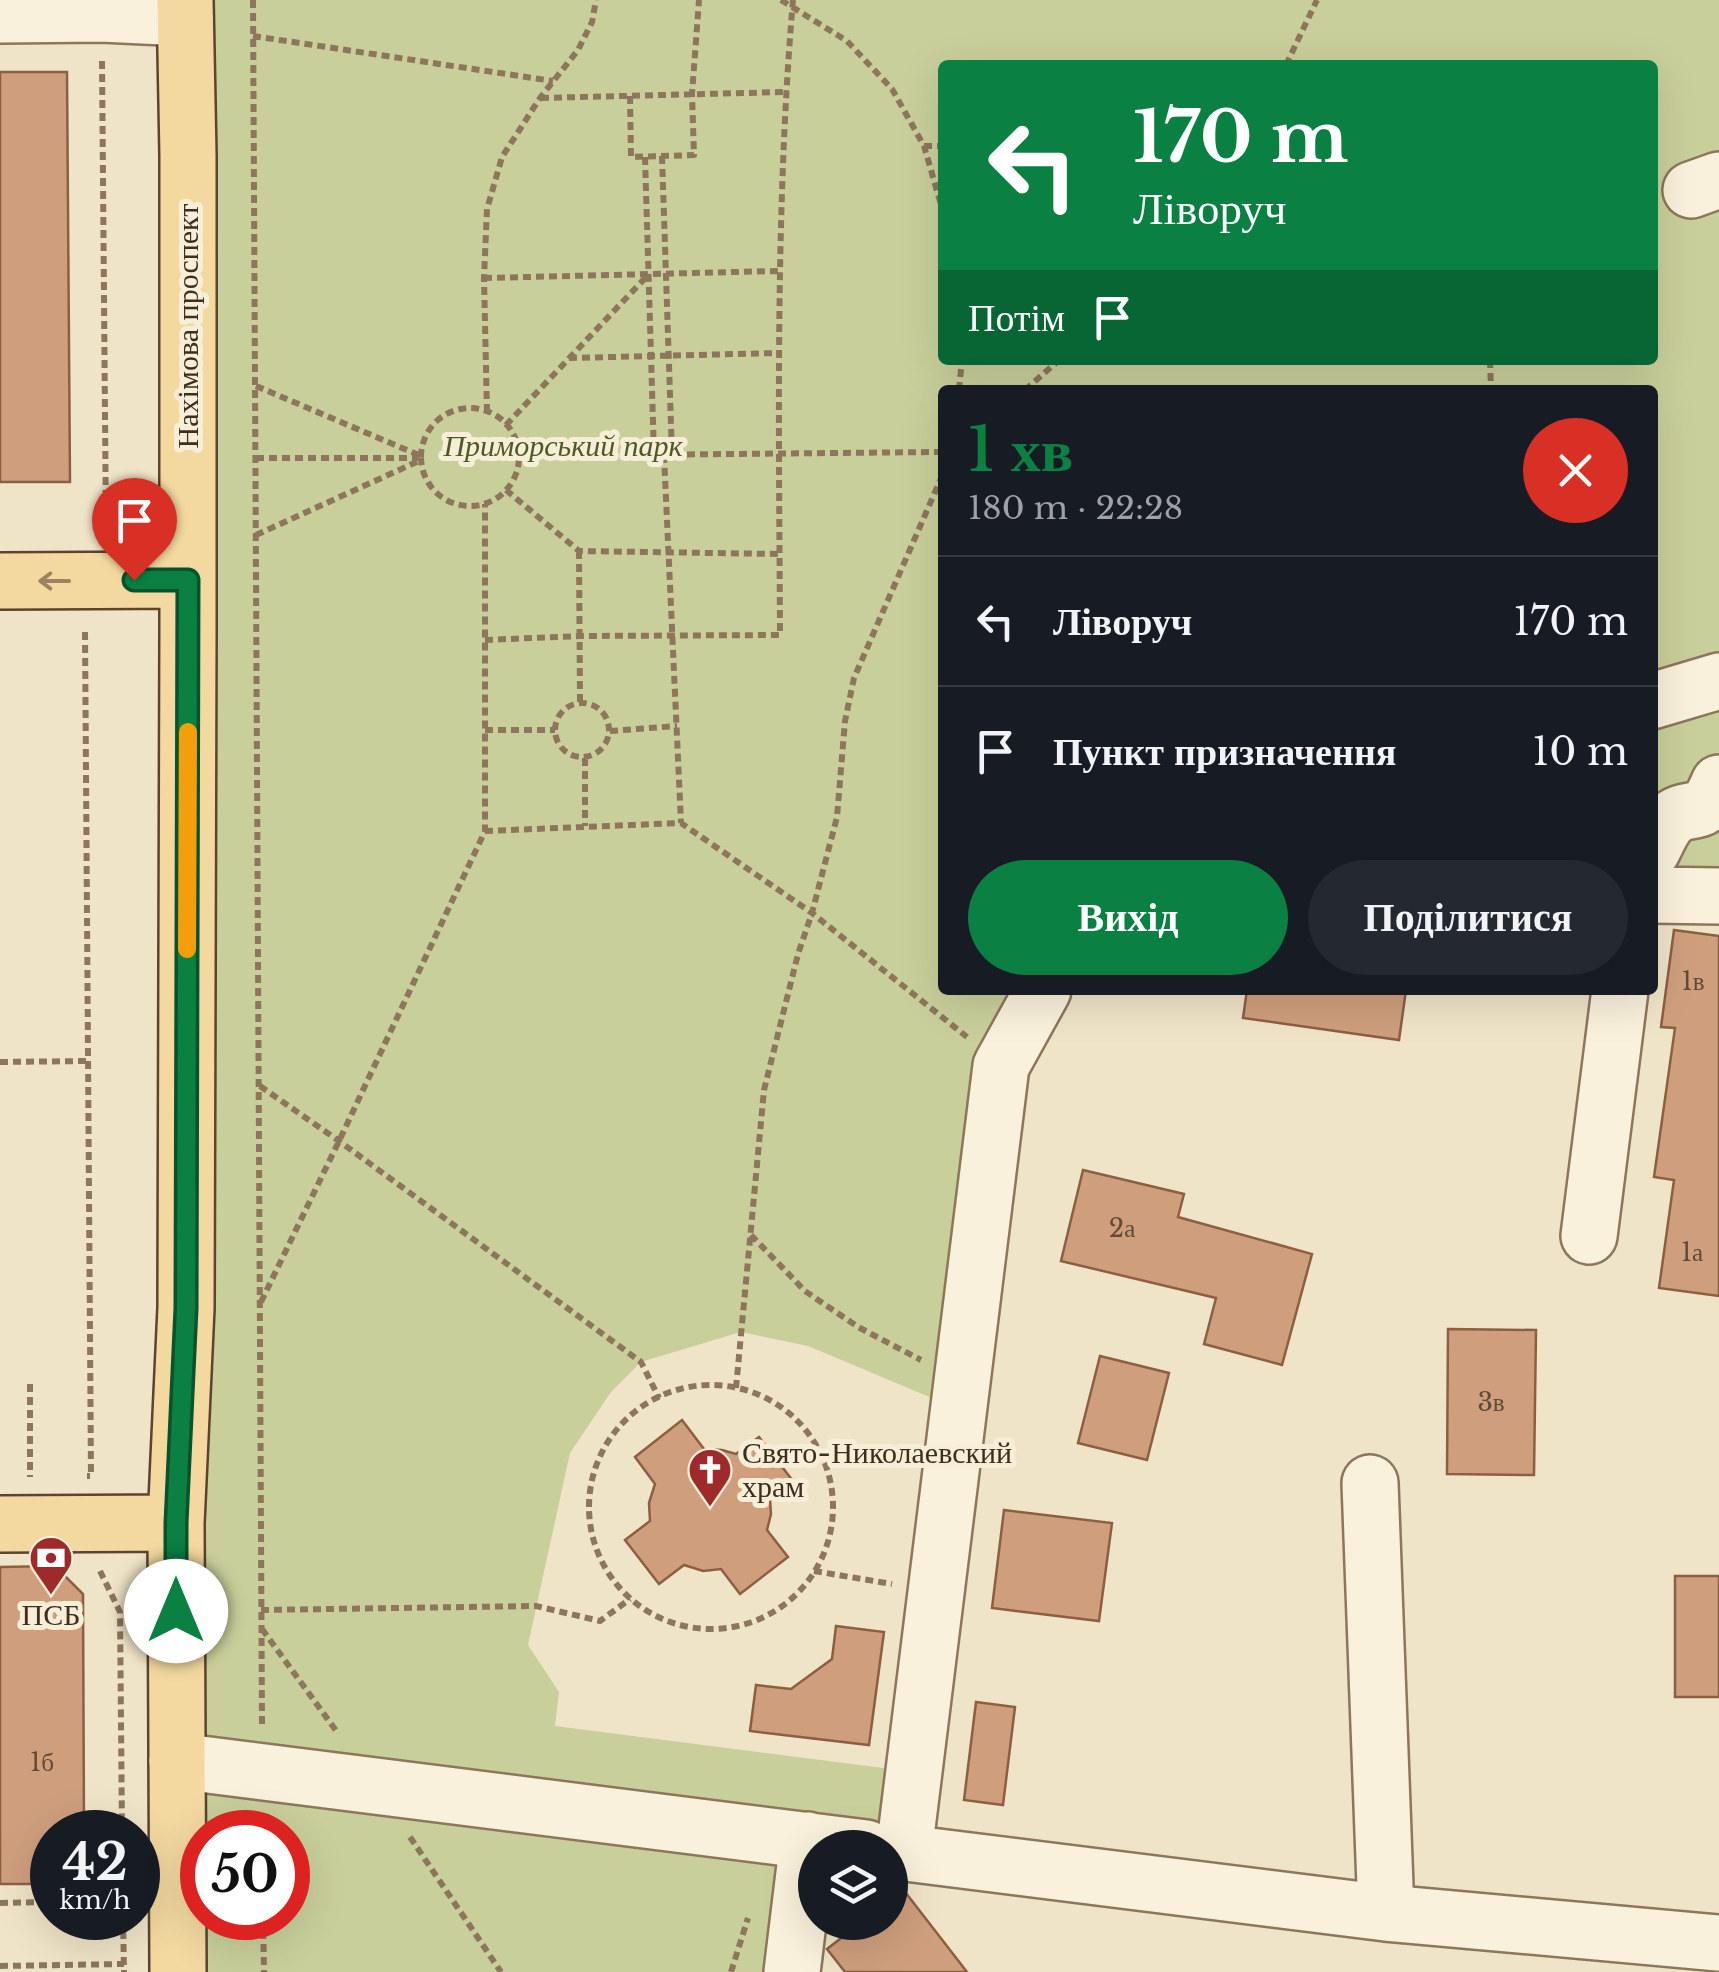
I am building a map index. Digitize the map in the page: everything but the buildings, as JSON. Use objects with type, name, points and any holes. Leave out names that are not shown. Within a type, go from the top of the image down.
[{"type":"main road","name":"Нахімова проспект","points":[[178,1972],[176,1523],[186,1308],[185,9]]},
{"type":"main road","points":[[0,581],[188,580]]},
{"type":"main road","points":[[0,1524],[176,1523]]},
{"type":"lane","points":[[0,15],[185,9]]},
{"type":"lane","points":[[1658,699],[1719,680]]},
{"type":"lane","points":[[1658,827],[1688,809],[1699,809],[1710,800],[1719,783]]},
{"type":"lane","points":[[1658,895],[1719,896]]},
{"type":"lane","points":[[891,1830],[936,1591],[1002,1066],[1040,995]]},
{"type":"lane","points":[[1588,1236],[1619,995]]},
{"type":"lane","points":[[1370,1483],[1386,1913]]},
{"type":"lane","points":[[177,1761],[798,1839]]},
{"type":"lane","points":[[908,1853],[1386,1913],[1719,1942]]},
{"type":"lane","points":[[792,1972],[798,1922]]},
{"type":"path","points":[[253,0],[262,1772]]},
{"type":"path","points":[[487,412],[487,209],[502,157],[540,98],[578,50],[592,22],[596,0]]},
{"type":"path","points":[[630,96],[631,157],[694,155],[692,94],[699,0]]},
{"type":"path","points":[[781,0],[792,3],[847,41],[892,89],[924,146],[938,194]]},
{"type":"path","points":[[1288,60],[1318,0]]},
{"type":"path","points":[[485,640],[780,635],[778,270],[792,3]]},
{"type":"path","points":[[102,14],[107,533]]},
{"type":"path","points":[[254,36],[553,82]]},
{"type":"path","points":[[540,98],[786,92]]},
{"type":"path","points":[[924,146],[938,146]]},
{"type":"path","points":[[662,156],[668,550],[681,823]]},
{"type":"path","points":[[645,157],[654,455]]},
{"type":"path","points":[[484,278],[778,270]]},
{"type":"path","points":[[506,425],[648,274]]},
{"type":"path","points":[[569,358],[779,353]]},
{"type":"path","points":[[1031,385],[1053,365]]},
{"type":"path","points":[[256,385],[421,458]]},
{"type":"path","points":[[474,408],[506,425],[517,445],[518,456],[517,468],[506,490],[485,504],[470,506],[442,498],[432,488],[424,475],[421,458],[428,431],[448,413],[474,408]]},
{"type":"path","points":[[518,456],[938,452]]},
{"type":"path","points":[[256,458],[421,458]]},
{"type":"path","points":[[256,535],[421,458]]},
{"type":"path","points":[[736,1388],[764,1090],[836,817],[845,721],[854,678],[938,485]]},
{"type":"path","points":[[506,490],[579,551],[780,554]]},
{"type":"path","points":[[260,1304],[485,831],[485,504]]},
{"type":"path","points":[[579,551],[580,703]]},
{"type":"path","points":[[86,632],[91,1476]]},
{"type":"path","points":[[580,703],[601,710],[610,730],[602,749],[585,758],[564,751],[555,730],[562,711],[580,703]]},
{"type":"path","points":[[610,730],[677,726]]},
{"type":"path","points":[[485,730],[555,730]]},
{"type":"path","points":[[585,758],[586,827]]},
{"type":"path","points":[[485,831],[681,823],[812,912],[1002,1066]]},
{"type":"path","points":[[0,1062],[88,1061]]},
{"type":"path","points":[[259,1085],[641,1362],[659,1398]]},
{"type":"path","points":[[750,1234],[806,1291],[858,1328],[962,1382]]},
{"type":"path","points":[[30,1384],[30,1477]]},
{"type":"path","points":[[704,1386],[736,1388],[766,1398],[792,1416],[814,1440],[828,1469],[834,1500],[831,1532],[821,1562],[803,1589],[778,1610],[750,1623],[718,1630],[687,1628],[656,1617],[630,1599],[609,1575],[595,1546],[589,1515],[592,1483],[602,1453],[620,1426],[644,1406],[673,1392],[704,1386]]},
{"type":"path","points":[[98,1568],[120,1612],[122,1810]]},
{"type":"path","points":[[814,1571],[936,1591]]},
{"type":"path","points":[[261,1610],[536,1606],[600,1621],[630,1599]]},
{"type":"path","points":[[0,1903],[30,1902]]},
{"type":"path","points":[[0,1966],[124,1968],[123,1940]]},
{"type":"path","points":[[263,1940],[264,1972]]},
{"type":"green space","name":"Приморський парк","points":[[182,0],[1719,0],[1719,884],[1658,885],[1658,385],[938,385],[938,995],[1059,995],[1016,1072],[922,1854],[908,1853],[908,1830],[798,1830],[798,1895],[770,1972],[192,1972],[192,1940],[310,1940],[310,1810],[191,1810]],"holes":[[[741,1332],[808,1346],[939,1401],[891,1769],[555,1726],[559,1692],[528,1645],[570,1453],[611,1392],[641,1362]]]},
{"type":"slow traffic","points":[[187,949],[188,732]]},
{"type":"place","name":"Свято-Николаевский храм","points":[[710,1508]]},
{"type":"place","name":"ПСБ","points":[[51,1596]]},
{"type":"route","points":[[134,580],[188,580],[186,1308],[176,1611]]}]
